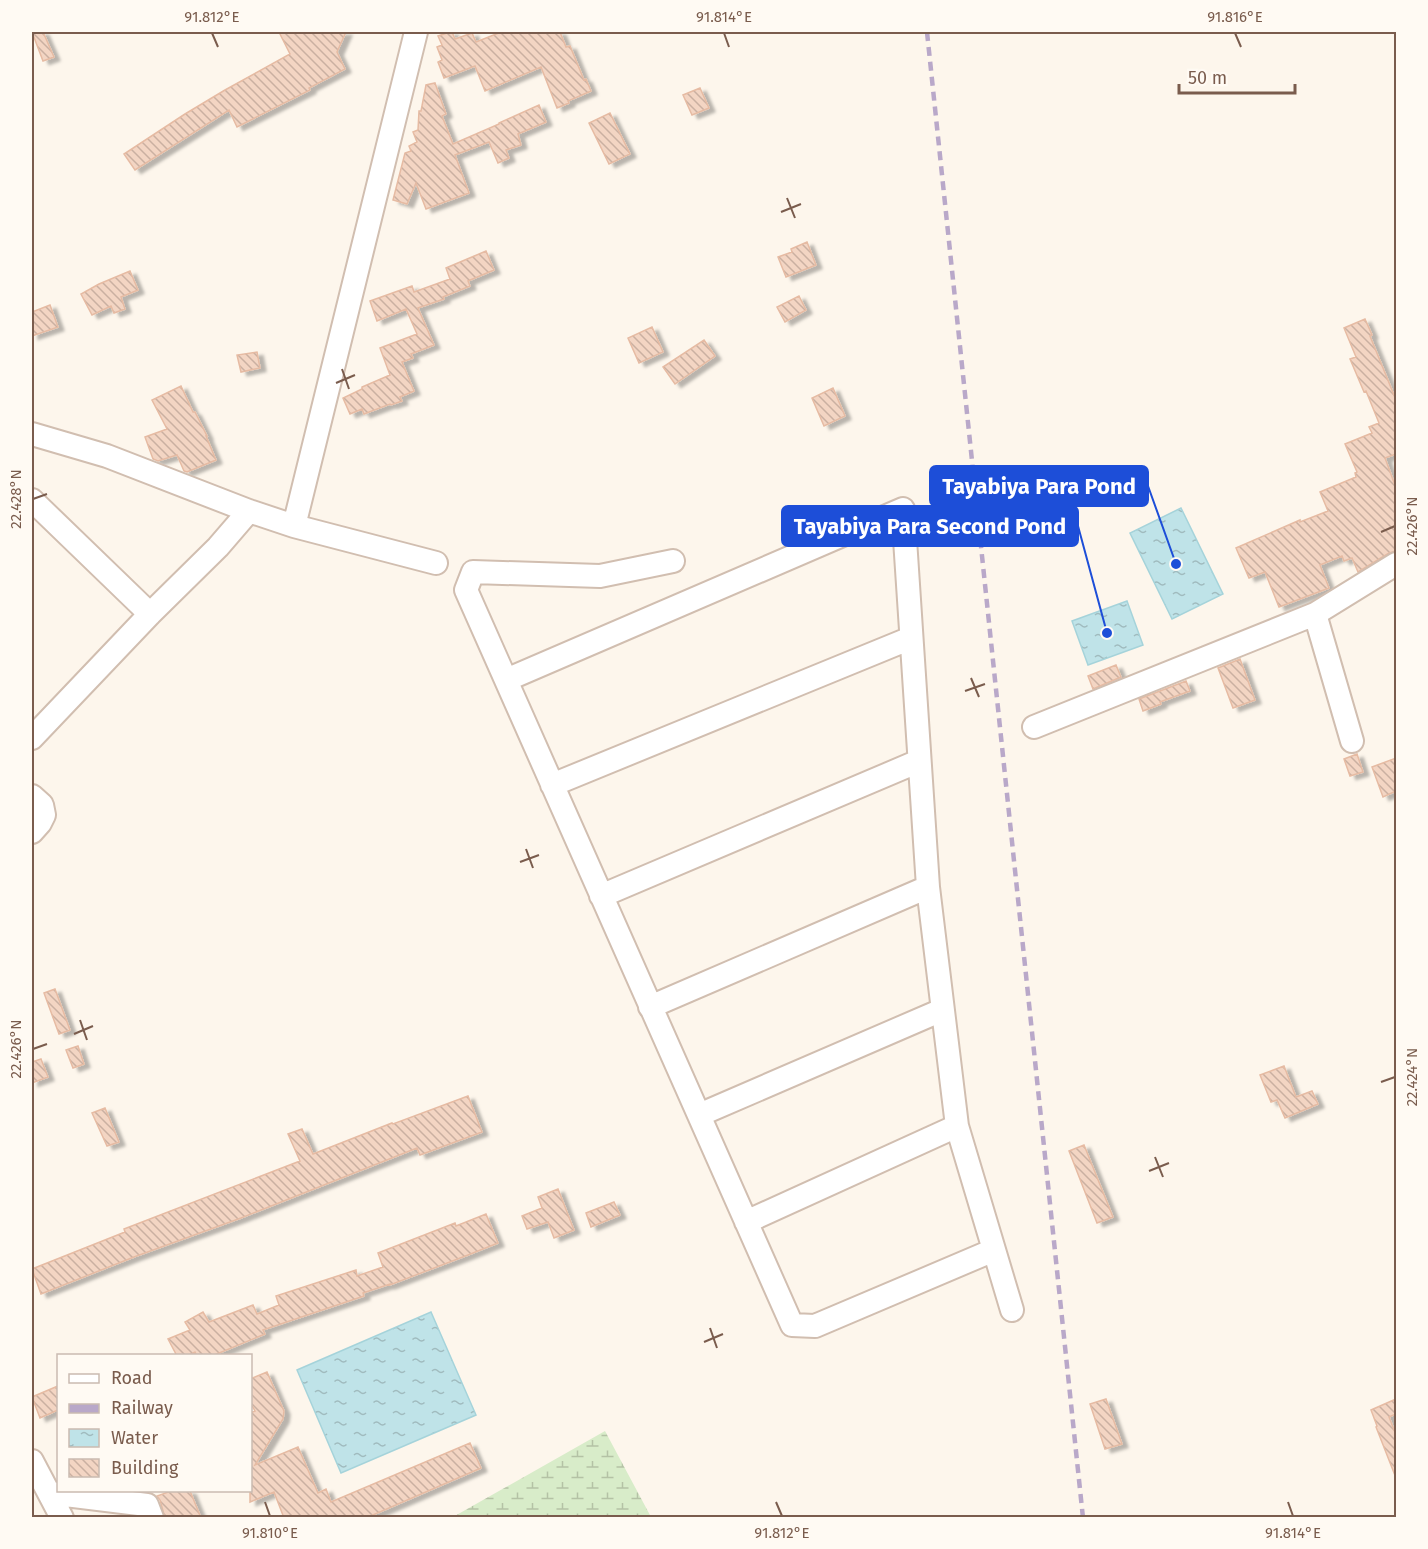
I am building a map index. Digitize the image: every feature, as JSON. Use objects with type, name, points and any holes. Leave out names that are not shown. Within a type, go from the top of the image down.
[{"type":"street","points":[[294,526],[416,32]]},
{"type":"street","points":[[32,434],[107,456],[294,526],[436,563]]},
{"type":"street","points":[[32,500],[150,614]]},
{"type":"street","points":[[506,680],[903,509],[928,887],[957,1126],[1012,1310]]},
{"type":"street","points":[[32,738],[150,614],[218,547],[249,511]]},
{"type":"street","points":[[673,561],[600,576],[473,572],[466,590],[792,1325],[815,1326],[994,1250]]},
{"type":"street","points":[[1034,727],[1315,614],[1396,564]]},
{"type":"street","points":[[1315,614],[1352,741]]},
{"type":"street","points":[[552,785],[911,638]]},
{"type":"street","points":[[602,896],[919,761]]},
{"type":"street","points":[[32,796],[42,806],[44,815],[32,832]]},
{"type":"street","points":[[650,1007],[928,887]]},
{"type":"street","points":[[699,1115],[942,1010]]},
{"type":"street","points":[[746,1222],[957,1126]]},
{"type":"street","points":[[32,1461],[63,1518]]},
{"type":"street","points":[[49,1493],[147,1505],[152,1518]]},
{"type":"green space","points":[[605,1431],[651,1517],[453,1517]]},
{"type":"water","points":[[1181,508],[1223,594],[1172,619],[1130,533]]},
{"type":"water","points":[[1127,601],[1143,645],[1088,665],[1072,621]]},
{"type":"water","points":[[431,1312],[476,1415],[341,1473],[297,1370]]},
{"type":"building","points":[[32,32],[43,32],[54,57],[43,61]]},
{"type":"building","points":[[279,32],[346,32],[337,52],[345,69],[309,88],[310,90],[237,127],[229,110],[135,170],[124,154],[185,114],[290,54]]},
{"type":"building","points":[[450,32],[455,39],[472,33],[476,42],[501,32],[560,32],[566,47],[570,46],[591,91],[557,108],[541,67],[485,91],[475,66],[444,78],[438,62],[442,60],[437,47],[442,45],[438,36]]},
{"type":"building","points":[[435,83],[446,114],[442,116],[453,144],[539,105],[546,122],[518,134],[521,145],[506,150],[509,158],[498,163],[489,142],[455,155],[469,193],[426,209],[416,183],[407,204],[393,200],[405,153],[411,151],[409,146],[417,142],[413,132],[418,130],[419,111],[421,111],[426,85]]},
{"type":"building","points":[[700,88],[709,108],[692,115],[683,95]]},
{"type":"building","points":[[610,113],[630,154],[609,164],[589,123]]},
{"type":"building","points":[[807,242],[816,265],[786,277],[778,257],[792,252],[791,249]]},
{"type":"building","points":[[486,251],[494,270],[468,281],[470,286],[443,297],[444,299],[418,308],[434,345],[411,354],[413,358],[402,362],[414,391],[400,397],[402,401],[391,405],[364,414],[362,409],[350,414],[343,398],[390,375],[380,348],[417,334],[406,309],[377,321],[370,301],[412,286],[414,292],[450,279],[446,268]]},
{"type":"building","points":[[130,271],[138,290],[121,297],[125,309],[114,313],[111,306],[92,315],[81,294]]},
{"type":"building","points":[[799,296],[806,310],[785,322],[777,307]]},
{"type":"building","points":[[50,305],[58,327],[32,336],[32,312]]},
{"type":"building","points":[[1365,319],[1396,400],[1396,454],[1385,458],[1396,488],[1396,551],[1358,572],[1352,558],[1344,561],[1342,556],[1320,565],[1329,588],[1279,607],[1265,572],[1249,578],[1236,548],[1300,520],[1300,522],[1328,511],[1320,492],[1356,477],[1357,472],[1345,444],[1372,433],[1369,427],[1379,423],[1350,359],[1356,357],[1344,328]]},
{"type":"building","points":[[652,327],[663,352],[639,363],[628,338]]},
{"type":"building","points":[[704,340],[715,356],[675,384],[663,367]]},
{"type":"building","points":[[257,352],[260,368],[241,372],[237,355]]},
{"type":"building","points":[[181,386],[207,436],[216,460],[187,472],[184,471],[177,455],[158,461],[153,459],[145,437],[167,429],[152,400]]},
{"type":"building","points":[[833,388],[845,416],[824,426],[812,398]]},
{"type":"building","points":[[1240,659],[1255,700],[1233,708],[1218,668]]},
{"type":"building","points":[[1116,665],[1121,677],[1093,689],[1088,676]]},
{"type":"building","points":[[1186,681],[1190,691],[1143,711],[1139,699]]},
{"type":"building","points":[[1357,754],[1363,772],[1350,776],[1344,759]]},
{"type":"building","points":[[1396,758],[1396,791],[1383,797],[1372,767]]},
{"type":"building","points":[[55,989],[70,1030],[59,1034],[44,993]]},
{"type":"building","points":[[78,1046],[84,1064],[73,1068],[66,1050]]},
{"type":"building","points":[[41,1059],[48,1077],[32,1083],[32,1062]]},
{"type":"building","points":[[1284,1066],[1296,1097],[1312,1091],[1318,1104],[1285,1118],[1277,1100],[1271,1102],[1260,1075]]},
{"type":"building","points":[[468,1096],[482,1132],[420,1155],[417,1148],[41,1294],[32,1269],[125,1232],[124,1229],[300,1161],[288,1134],[302,1129],[313,1154]]},
{"type":"building","points":[[105,1108],[119,1142],[107,1146],[92,1113]]},
{"type":"building","points":[[1084,1145],[1113,1217],[1097,1223],[1069,1151]]},
{"type":"building","points":[[558,1189],[574,1230],[554,1238],[548,1222],[527,1229],[522,1216],[542,1208],[538,1197]]},
{"type":"building","points":[[614,1202],[620,1215],[591,1227],[586,1213]]},
{"type":"building","points":[[486,1214],[498,1243],[390,1285],[363,1293],[364,1296],[263,1330],[265,1334],[217,1354],[196,1354],[195,1352],[176,1354],[168,1339],[190,1330],[185,1322],[203,1312],[209,1322],[253,1305],[257,1314],[279,1305],[276,1296],[356,1270],[357,1276],[383,1267],[378,1253],[455,1223],[456,1226]]},
{"type":"building","points":[[267,1372],[284,1411],[283,1419],[255,1465],[298,1447],[318,1493],[326,1489],[331,1502],[470,1443],[481,1468],[366,1518],[284,1518],[274,1492],[250,1502],[252,1412],[255,1411],[252,1406],[252,1378]]},
{"type":"building","points":[[57,1386],[57,1410],[40,1418],[32,1397]]},
{"type":"building","points":[[1106,1399],[1122,1444],[1105,1449],[1090,1404]]},
{"type":"building","points":[[1396,1399],[1396,1414],[1389,1417],[1396,1435],[1396,1478],[1371,1410]]},
{"type":"building","points":[[168,1492],[190,1492],[201,1518],[165,1518],[157,1496]]},
{"type":"railway","points":[[927,32],[1083,1518]]},
{"type":"place","name":"Tayabiya Para Pond","points":[[1176,564]]},
{"type":"place","name":"Tayabiya Para Second Pond","points":[[1107,633]]}]
